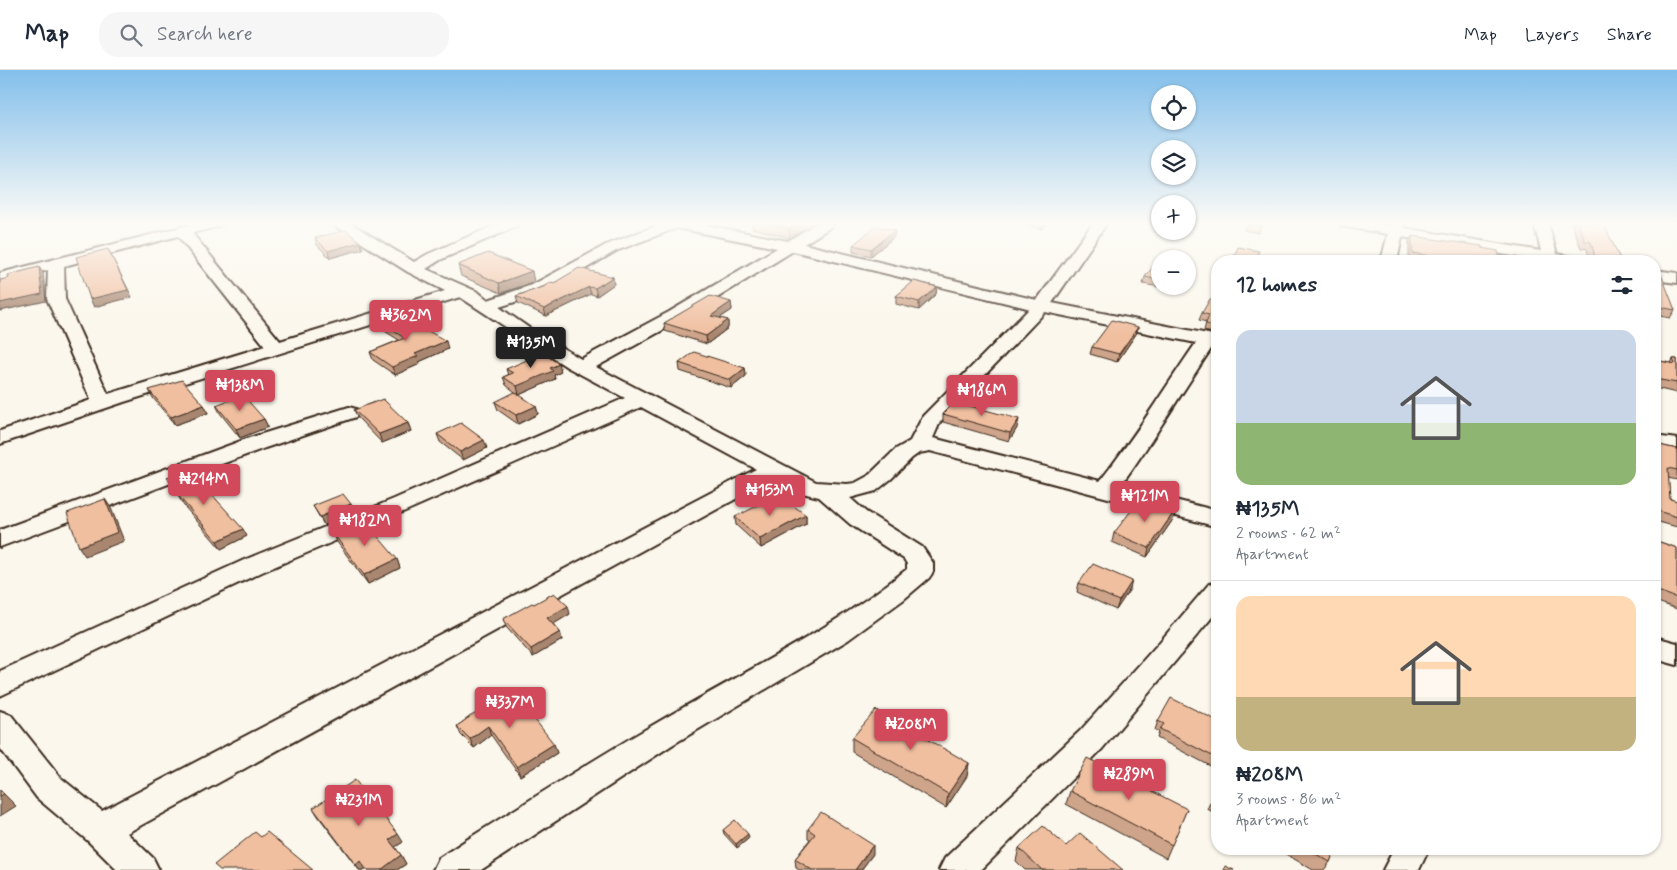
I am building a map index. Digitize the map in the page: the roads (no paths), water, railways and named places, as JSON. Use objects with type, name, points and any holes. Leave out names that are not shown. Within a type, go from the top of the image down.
[{"type":"street","points":[[0,278],[70,260]]},
{"type":"street","points":[[206,260],[277,349]]},
{"type":"street","points":[[402,260],[438,282],[472,296],[522,332],[581,367],[810,488],[840,491],[868,486],[914,445],[920,443],[946,447],[1211,517]]},
{"type":"street","points":[[414,269],[428,260]]},
{"type":"street","points":[[486,306],[538,289],[589,260]]},
{"type":"street","points":[[581,367],[662,324],[769,260]]},
{"type":"street","points":[[851,260],[1041,306],[1211,341]]},
{"type":"street","points":[[920,443],[930,420],[1041,306],[1073,260]]},
{"type":"street","points":[[56,264],[56,299],[102,403]]},
{"type":"street","points":[[1661,276],[1677,278]]},
{"type":"street","points":[[0,438],[102,403],[461,291]]},
{"type":"street","points":[[1105,490],[1140,444],[1177,384],[1211,343]]},
{"type":"street","points":[[0,684],[253,566],[402,504],[641,399]]},
{"type":"street","points":[[0,539],[257,443],[349,413]]},
{"type":"street","points":[[1661,443],[1677,446]]},
{"type":"street","points":[[100,830],[773,469]]},
{"type":"street","points":[[451,870],[689,720],[806,653],[897,592],[920,572],[920,562],[913,553],[858,518],[827,491]]},
{"type":"street","points":[[957,870],[1092,740],[1211,599]]},
{"type":"street","points":[[1661,650],[1677,654]]},
{"type":"street","points":[[0,724],[48,788],[100,830],[141,870]]},
{"type":"street","points":[[1401,870],[1409,855]]}]
